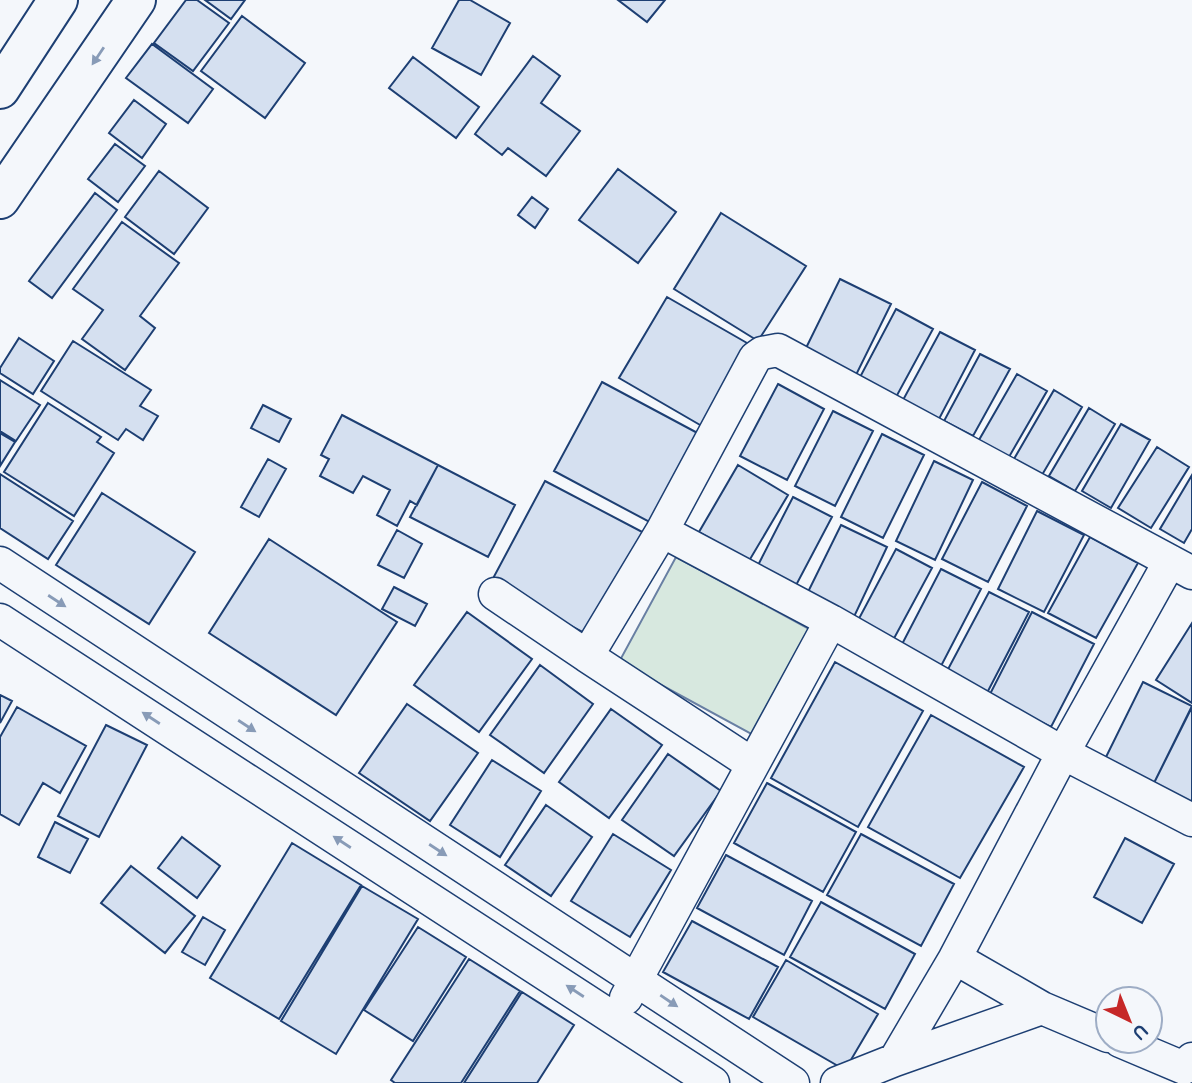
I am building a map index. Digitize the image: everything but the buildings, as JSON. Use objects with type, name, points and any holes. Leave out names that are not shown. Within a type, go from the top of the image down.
[{"type":"highway","points":[[0,89],[58,0]]},
{"type":"highway","points":[[0,199],[136,0]]},
{"type":"street","points":[[587,656],[662,531],[755,358],[762,353],[778,349],[1181,567],[1063,753],[956,958],[895,1060]]},
{"type":"street","points":[[662,531],[831,621],[1063,753],[1192,820]]},
{"type":"street","points":[[0,563],[793,1083]]},
{"type":"street","points":[[495,594],[752,764]]},
{"type":"street","points":[[0,620],[713,1083]]},
{"type":"street","points":[[615,1017],[831,621]]},
{"type":"street","points":[[956,958],[1042,1008],[1094,1030]]},
{"type":"street","points":[[837,1083],[1042,1008]]},
{"type":"street","points":[[1153,1055],[1184,1068],[1192,1059]]},
{"type":"shaded area","points":[[676,557],[813,631],[755,736],[619,662]]}]
